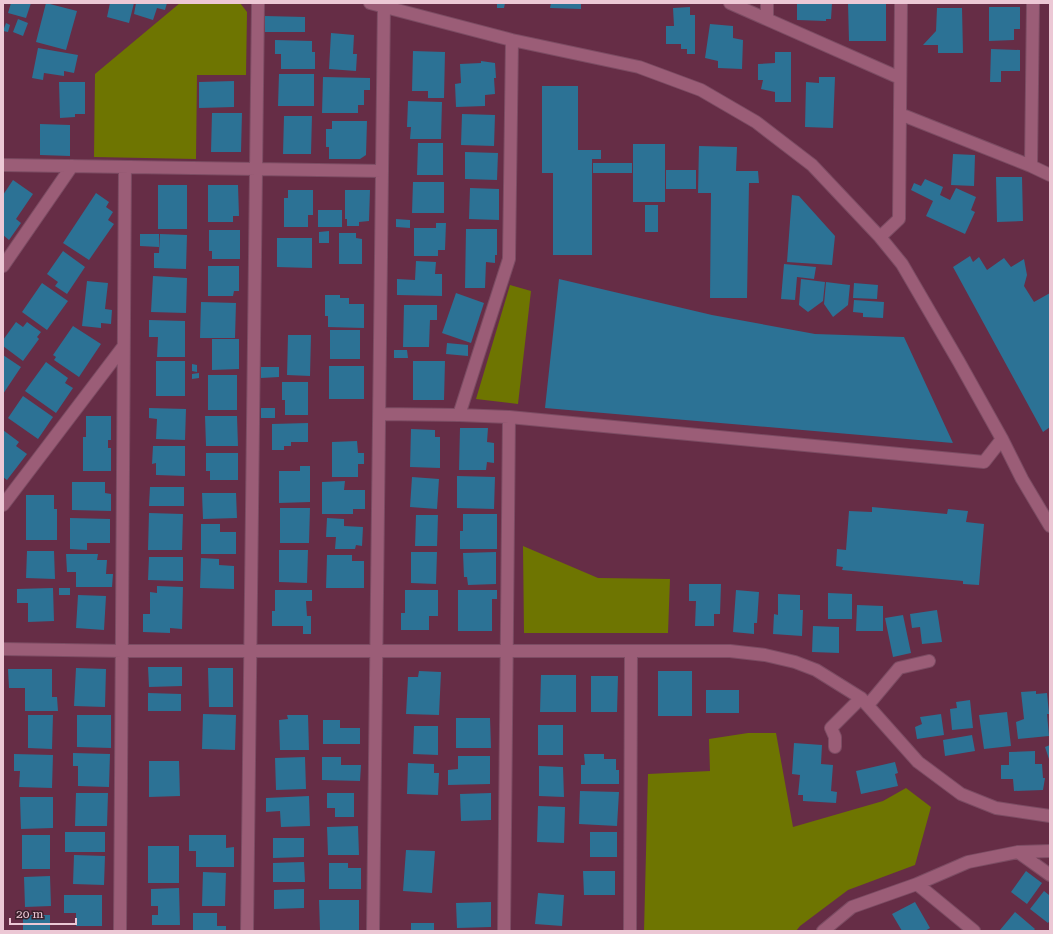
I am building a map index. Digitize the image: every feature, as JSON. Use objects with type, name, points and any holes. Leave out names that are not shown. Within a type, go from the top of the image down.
[{"type":"street","points":[[247,931],[258,3]]},
{"type":"street","points":[[370,3],[384,5],[512,40],[639,67],[701,90],[756,122],[812,165],[880,237],[906,271],[1002,439],[1022,479],[1050,526]]},
{"type":"street","points":[[730,3],[900,78]]},
{"type":"street","points":[[767,3],[767,19]]},
{"type":"street","points":[[880,237],[899,218],[900,3]]},
{"type":"street","points":[[1031,166],[1033,3]]},
{"type":"street","points":[[373,931],[384,5]]},
{"type":"street","points":[[459,415],[510,259],[512,40]]},
{"type":"street","points":[[900,114],[1050,175]]},
{"type":"street","points":[[3,165],[382,171]]},
{"type":"street","points":[[3,266],[72,166]]},
{"type":"street","points":[[120,931],[125,167]]},
{"type":"street","points":[[3,505],[123,347]]},
{"type":"street","points":[[380,414],[509,417],[984,462],[1002,439]]},
{"type":"street","points":[[504,931],[509,417]]},
{"type":"street","points":[[3,649],[122,651],[730,651],[765,655],[795,662],[816,670],[865,702],[918,762],[961,794],[996,808],[1050,816]]},
{"type":"street","points":[[630,931],[631,651]]},
{"type":"street","points":[[835,747],[835,737],[831,728],[865,702],[899,668],[929,661]]},
{"type":"street","points":[[823,931],[852,907],[917,884],[968,862],[1018,852],[1050,851]]},
{"type":"street","points":[[1018,852],[1050,875]]},
{"type":"street","points":[[917,884],[974,931]]},
{"type":"shaded area","points":[[180,3],[240,3],[247,12],[246,75],[197,75],[196,159],[94,157],[95,74]]},
{"type":"shaded area","points":[[510,285],[531,291],[518,404],[476,399]]},
{"type":"shaded area","points":[[523,546],[598,578],[670,579],[668,633],[524,633]]},
{"type":"shaded area","points":[[748,733],[776,733],[793,827],[883,801],[906,788],[931,807],[915,865],[848,890],[800,926],[796,931],[644,931],[648,774],[710,771],[709,739]]},
{"type":"building","points":[[11,3],[31,3],[26,18],[8,13]]},
{"type":"building","points":[[46,3],[77,11],[66,50],[36,42]]},
{"type":"building","points":[[110,3],[134,3],[129,23],[107,17]]},
{"type":"building","points":[[136,3],[167,3],[165,10],[157,8],[153,20],[134,14]]},
{"type":"building","points":[[497,3],[505,3],[504,8],[497,8]]},
{"type":"building","points":[[551,3],[581,3],[581,9],[550,8]]},
{"type":"building","points":[[797,3],[832,3],[831,19],[826,19],[826,21],[797,20]]},
{"type":"building","points":[[848,3],[886,3],[886,41],[849,41]]},
{"type":"building","points":[[690,7],[690,15],[695,15],[695,54],[687,54],[687,49],[681,49],[681,44],[666,44],[666,26],[674,26],[673,8]]},
{"type":"building","points":[[989,7],[1020,7],[1020,29],[1014,29],[1014,40],[989,41]]},
{"type":"building","points":[[937,8],[962,8],[963,53],[938,53],[938,45],[923,45],[936,31]]},
{"type":"building","points":[[265,16],[305,17],[305,32],[265,32]]},
{"type":"building","points":[[18,19],[28,23],[23,36],[13,32]]},
{"type":"building","points":[[6,23],[10,25],[8,32],[3,31]]},
{"type":"building","points":[[710,24],[733,26],[733,38],[743,40],[742,69],[718,68],[718,61],[705,58]]},
{"type":"building","points":[[331,33],[354,35],[353,54],[357,54],[356,71],[329,69]]},
{"type":"building","points":[[275,40],[312,41],[312,52],[315,52],[315,69],[281,69],[281,54],[275,54]]},
{"type":"building","points":[[38,48],[78,55],[74,73],[64,71],[64,76],[44,73],[43,80],[32,78]]},
{"type":"building","points":[[991,49],[1020,50],[1020,71],[1001,71],[1001,82],[990,82]]},
{"type":"building","points":[[413,51],[445,52],[444,98],[428,98],[428,91],[412,91]]},
{"type":"building","points":[[775,52],[791,52],[791,102],[775,102],[775,92],[761,89],[763,80],[758,80],[758,64],[775,63]]},
{"type":"building","points":[[481,61],[495,63],[495,94],[485,95],[485,106],[456,107],[455,84],[461,83],[460,64],[481,63]]},
{"type":"building","points":[[279,74],[314,74],[314,106],[278,106]]},
{"type":"building","points":[[323,77],[370,78],[370,90],[364,90],[364,105],[358,105],[358,113],[322,113]]},
{"type":"building","points":[[819,77],[835,77],[833,128],[805,127],[806,82],[819,83]]},
{"type":"building","points":[[234,81],[234,107],[199,108],[199,82]]},
{"type":"building","points":[[59,82],[85,82],[85,114],[75,114],[75,117],[60,118]]},
{"type":"building","points":[[542,86],[578,86],[578,150],[601,150],[601,159],[592,159],[592,255],[553,255],[553,173],[542,173]]},
{"type":"building","points":[[408,101],[442,102],[441,139],[410,139],[411,127],[407,127]]},
{"type":"building","points":[[212,113],[242,113],[241,152],[211,152]]},
{"type":"building","points":[[462,114],[495,115],[494,146],[461,145]]},
{"type":"building","points":[[284,116],[312,116],[311,154],[283,154]]},
{"type":"building","points":[[332,121],[367,121],[366,155],[360,159],[329,159],[329,147],[326,147],[326,129],[332,129]]},
{"type":"building","points":[[40,124],[70,125],[70,156],[40,155]]},
{"type":"building","points":[[418,143],[443,143],[443,175],[417,175]]},
{"type":"building","points":[[633,144],[665,144],[665,202],[633,202]]},
{"type":"building","points":[[699,146],[737,147],[736,171],[758,171],[759,183],[749,183],[747,298],[710,298],[711,193],[698,193]]},
{"type":"building","points":[[465,152],[498,153],[497,180],[465,179]]},
{"type":"building","points":[[953,154],[975,155],[974,186],[951,185]]},
{"type":"building","points":[[593,163],[632,163],[632,173],[593,173]]},
{"type":"building","points":[[666,170],[696,170],[696,189],[666,189]]},
{"type":"building","points":[[996,177],[1022,177],[1023,221],[997,222]]},
{"type":"building","points":[[925,179],[943,187],[940,195],[950,200],[956,188],[976,197],[971,210],[975,212],[965,234],[926,216],[933,201],[911,190],[914,183],[921,186]]},
{"type":"building","points":[[13,180],[33,194],[16,219],[21,223],[9,240],[3,235],[3,195]]},
{"type":"building","points":[[413,182],[444,182],[444,213],[412,213]]},
{"type":"building","points":[[158,185],[187,185],[187,229],[158,229]]},
{"type":"building","points":[[208,185],[238,185],[239,216],[233,216],[233,222],[208,222]]},
{"type":"building","points":[[470,188],[499,189],[499,220],[469,219]]},
{"type":"building","points":[[288,190],[313,190],[313,215],[308,215],[308,227],[284,227],[284,198],[288,198]]},
{"type":"building","points":[[345,190],[370,190],[369,221],[359,222],[359,226],[347,226],[347,219],[345,219]]},
{"type":"building","points":[[96,193],[109,202],[106,207],[113,212],[108,220],[114,224],[89,260],[63,243]]},
{"type":"building","points":[[792,195],[799,196],[835,236],[832,265],[787,262]]},
{"type":"building","points":[[645,205],[658,205],[658,232],[645,232]]},
{"type":"building","points":[[318,210],[342,210],[342,227],[318,227]]},
{"type":"building","points":[[396,219],[410,220],[410,228],[396,227]]},
{"type":"building","points":[[436,223],[446,223],[445,250],[438,250],[438,256],[414,256],[414,228],[436,228]]},
{"type":"building","points":[[466,229],[497,229],[497,255],[495,255],[495,263],[486,262],[485,288],[465,288]]},
{"type":"building","points":[[209,230],[240,230],[240,259],[212,259],[212,251],[209,251]]},
{"type":"building","points":[[329,231],[329,243],[319,243],[319,232]]},
{"type":"building","points":[[339,233],[356,233],[356,238],[362,239],[362,264],[339,264]]},
{"type":"building","points":[[140,234],[159,234],[159,247],[140,246]]},
{"type":"building","points":[[160,234],[187,235],[186,269],[154,268],[154,253],[159,253]]},
{"type":"building","points":[[277,238],[312,238],[312,268],[277,267]]},
{"type":"building","points":[[63,251],[85,267],[67,294],[55,286],[58,282],[47,274]]},
{"type":"building","points":[[970,256],[973,262],[979,257],[987,270],[1004,258],[1011,267],[1024,259],[1027,275],[1024,286],[1034,302],[1050,293],[1050,427],[1043,432],[953,267]]},
{"type":"building","points":[[416,261],[436,262],[435,274],[442,274],[442,296],[397,295],[397,279],[415,280]]},
{"type":"building","points":[[784,264],[816,267],[814,279],[797,277],[795,300],[781,299]]},
{"type":"building","points":[[208,266],[239,266],[239,291],[234,291],[233,296],[208,296]]},
{"type":"building","points":[[153,276],[187,278],[186,313],[151,312]]},
{"type":"building","points":[[559,279],[712,315],[815,334],[904,337],[953,443],[545,408]]},
{"type":"building","points":[[801,279],[825,282],[823,301],[808,312],[799,305]]},
{"type":"building","points":[[87,281],[108,283],[105,309],[112,310],[111,324],[101,323],[101,328],[82,326]]},
{"type":"building","points":[[826,282],[850,285],[848,305],[833,317],[824,304]]},
{"type":"building","points":[[42,283],[68,301],[47,330],[22,312]]},
{"type":"building","points":[[854,283],[878,285],[877,299],[853,298]]},
{"type":"building","points":[[456,293],[484,303],[471,343],[442,333]]},
{"type":"building","points":[[325,295],[340,295],[340,298],[349,298],[349,304],[364,304],[364,328],[328,327],[328,316],[325,316]]},
{"type":"building","points":[[854,300],[884,302],[883,318],[863,317],[863,313],[853,312]]},
{"type":"building","points":[[201,302],[236,303],[235,338],[200,338]]},
{"type":"building","points":[[404,305],[437,305],[437,320],[430,320],[429,347],[403,347]]},
{"type":"building","points":[[149,320],[185,321],[185,357],[157,357],[158,337],[149,337]]},
{"type":"building","points":[[16,322],[23,327],[27,322],[41,332],[37,337],[39,339],[23,361],[3,346],[3,340]]},
{"type":"building","points":[[73,326],[101,344],[79,377],[54,360],[56,357],[53,355]]},
{"type":"building","points":[[330,330],[360,330],[360,359],[330,359]]},
{"type":"building","points":[[288,335],[311,335],[310,376],[287,375]]},
{"type":"building","points":[[212,339],[239,339],[239,369],[212,370]]},
{"type":"building","points":[[447,343],[468,345],[468,356],[446,354]]},
{"type":"building","points":[[394,350],[407,350],[408,358],[394,358]]},
{"type":"building","points":[[3,355],[21,367],[3,394]]},
{"type":"building","points":[[156,361],[185,361],[185,396],[156,396]]},
{"type":"building","points":[[413,361],[445,361],[444,400],[413,400]]},
{"type":"building","points":[[46,362],[68,378],[65,383],[73,388],[56,413],[25,391]]},
{"type":"building","points":[[192,364],[197,365],[197,372],[192,371]]},
{"type":"building","points":[[329,366],[364,366],[364,399],[329,399]]},
{"type":"building","points":[[261,367],[279,367],[279,377],[261,378]]},
{"type":"building","points":[[199,373],[199,378],[192,379],[192,374]]},
{"type":"building","points":[[208,375],[237,375],[237,410],[208,410]]},
{"type":"building","points":[[282,382],[308,382],[308,415],[285,415],[285,400],[282,400]]},
{"type":"building","points":[[23,396],[53,417],[38,439],[8,418]]},
{"type":"building","points":[[149,408],[186,409],[185,440],[156,439],[157,419],[149,418]]},
{"type":"building","points":[[261,408],[275,408],[275,418],[261,418]]},
{"type":"building","points":[[86,416],[111,416],[111,440],[108,440],[108,448],[111,448],[111,471],[83,471],[83,437],[86,437]]},
{"type":"building","points":[[205,416],[237,416],[238,446],[206,446]]},
{"type":"building","points":[[308,423],[308,442],[291,442],[291,446],[284,446],[284,450],[272,450],[272,424]]},
{"type":"building","points":[[460,428],[488,428],[487,442],[494,443],[494,463],[487,462],[486,470],[459,470]]},
{"type":"building","points":[[411,429],[435,430],[435,437],[440,437],[440,468],[410,467]]},
{"type":"building","points":[[3,430],[19,442],[16,446],[27,454],[7,480],[3,477]]},
{"type":"building","points":[[357,441],[358,453],[364,453],[364,464],[358,464],[358,477],[332,477],[332,442]]},
{"type":"building","points":[[153,446],[185,446],[185,476],[156,475],[156,463],[152,464]]},
{"type":"building","points":[[206,453],[238,453],[238,480],[210,480],[210,471],[206,471]]},
{"type":"building","points":[[300,466],[310,466],[310,502],[279,503],[279,471],[300,471]]},
{"type":"building","points":[[457,476],[495,477],[494,509],[457,508]]},
{"type":"building","points":[[412,477],[439,479],[437,509],[410,507]]},
{"type":"building","points":[[345,481],[344,490],[365,490],[365,509],[353,509],[353,514],[322,514],[322,482]]},
{"type":"building","points":[[72,482],[105,482],[105,493],[111,494],[111,511],[72,510]]},
{"type":"building","points":[[150,487],[184,487],[184,506],[149,506]]},
{"type":"building","points":[[202,493],[236,493],[237,518],[203,519]]},
{"type":"building","points":[[26,495],[54,495],[54,509],[57,509],[57,540],[26,540]]},
{"type":"building","points":[[872,507],[947,514],[948,509],[968,511],[966,522],[984,524],[979,585],[963,584],[963,581],[842,570],[843,567],[836,566],[837,549],[846,550],[849,511],[872,512]]},
{"type":"building","points":[[280,508],[310,508],[309,543],[280,543]]},
{"type":"building","points":[[149,513],[183,514],[182,550],[148,550]]},
{"type":"building","points":[[463,514],[497,514],[497,549],[460,549],[460,531],[463,531]]},
{"type":"building","points":[[416,515],[438,515],[437,546],[415,546]]},
{"type":"building","points":[[70,518],[110,519],[110,543],[87,543],[87,550],[70,549]]},
{"type":"building","points":[[327,518],[344,519],[344,526],[363,527],[362,546],[356,545],[355,549],[335,549],[336,537],[326,537]]},
{"type":"building","points":[[201,524],[220,524],[220,532],[236,532],[236,554],[201,554]]},
{"type":"building","points":[[279,550],[308,550],[307,583],[279,582]]},
{"type":"building","points":[[27,551],[54,551],[55,579],[26,578]]},
{"type":"building","points":[[411,552],[437,552],[436,584],[411,583]]},
{"type":"building","points":[[496,552],[496,584],[468,585],[467,577],[464,577],[463,553]]},
{"type":"building","points":[[66,554],[98,554],[97,560],[107,560],[106,574],[113,574],[112,587],[76,587],[76,572],[67,572]]},
{"type":"building","points":[[327,555],[352,555],[352,561],[364,561],[364,588],[326,588]]},
{"type":"building","points":[[149,557],[183,557],[183,581],[148,580]]},
{"type":"building","points":[[201,558],[219,559],[219,565],[234,566],[234,589],[200,588]]},
{"type":"building","points":[[689,584],[721,584],[720,614],[714,614],[714,626],[695,626],[696,601],[689,601]]},
{"type":"building","points":[[157,586],[183,587],[182,629],[170,628],[170,633],[143,632],[143,614],[150,614],[150,592],[157,593]]},
{"type":"building","points":[[53,588],[54,621],[28,622],[28,603],[17,603],[17,589]]},
{"type":"building","points":[[59,588],[70,588],[70,595],[59,595]]},
{"type":"building","points":[[275,590],[312,590],[312,601],[306,601],[307,616],[311,616],[311,634],[303,634],[303,626],[272,626],[272,611],[275,611]]},
{"type":"building","points":[[405,590],[438,590],[438,616],[429,616],[429,630],[401,630],[401,613],[405,613]]},
{"type":"building","points":[[458,590],[497,590],[497,599],[492,599],[492,631],[458,631]]},
{"type":"building","points":[[736,590],[759,592],[757,623],[754,623],[754,634],[733,632]]},
{"type":"building","points":[[828,593],[852,594],[852,619],[828,619]]},
{"type":"building","points":[[778,594],[800,595],[800,610],[803,610],[802,636],[773,634],[774,614],[778,615]]},
{"type":"building","points":[[78,595],[106,596],[104,630],[76,628]]},
{"type":"building","points":[[857,605],[883,606],[883,631],[856,631]]},
{"type":"building","points":[[937,610],[942,642],[922,644],[920,627],[912,628],[910,614]]},
{"type":"building","points":[[903,615],[911,653],[893,657],[885,618]]},
{"type":"building","points":[[813,626],[839,627],[839,653],[812,652]]},
{"type":"building","points":[[148,667],[182,667],[182,686],[149,687]]},
{"type":"building","points":[[76,668],[106,669],[105,707],[74,706]]},
{"type":"building","points":[[208,668],[233,668],[233,707],[209,707]]},
{"type":"building","points":[[8,669],[52,669],[52,697],[57,697],[58,711],[25,711],[25,688],[9,688]]},
{"type":"building","points":[[419,671],[441,672],[439,715],[406,714],[408,677],[418,677]]},
{"type":"building","points":[[658,671],[692,671],[692,716],[658,716]]},
{"type":"building","points":[[541,675],[576,675],[576,712],[540,712]]},
{"type":"building","points":[[591,676],[618,676],[617,712],[591,712]]},
{"type":"building","points":[[706,690],[739,690],[739,713],[706,713]]},
{"type":"building","points":[[1036,691],[1036,694],[1047,693],[1049,736],[1018,739],[1016,722],[1024,719],[1021,692]]},
{"type":"building","points":[[148,693],[181,694],[181,711],[148,711]]},
{"type":"building","points":[[970,700],[973,728],[952,730],[950,709],[957,708],[956,702]]},
{"type":"building","points":[[1007,712],[1011,746],[984,749],[979,715]]},
{"type":"building","points":[[203,714],[236,715],[235,750],[202,749]]},
{"type":"building","points":[[941,714],[944,735],[917,739],[915,727],[922,724],[920,717]]},
{"type":"building","points":[[28,715],[53,715],[52,749],[28,748]]},
{"type":"building","points":[[77,715],[111,715],[111,748],[77,747]]},
{"type":"building","points":[[287,715],[308,715],[309,750],[280,750],[279,720],[288,719]]},
{"type":"building","points":[[456,718],[490,718],[491,748],[456,748]]},
{"type":"building","points":[[323,720],[340,720],[340,728],[360,728],[360,744],[323,744]]},
{"type":"building","points":[[538,725],[563,725],[563,755],[538,755]]},
{"type":"building","points":[[414,726],[438,726],[438,755],[413,754]]},
{"type":"building","points":[[972,735],[975,751],[945,756],[943,740]]},
{"type":"building","points":[[794,743],[822,745],[821,764],[833,765],[831,791],[837,792],[836,803],[803,801],[803,795],[798,795],[800,775],[792,774]]},
{"type":"building","points":[[1050,745],[1050,762],[1045,747]]},
{"type":"building","points":[[1035,751],[1035,764],[1042,764],[1043,778],[1045,778],[1043,790],[1014,791],[1013,779],[1001,779],[1001,765],[1009,765],[1009,752]]},
{"type":"building","points":[[73,753],[110,754],[109,787],[78,786],[78,766],[73,766]]},
{"type":"building","points":[[14,754],[53,755],[52,788],[19,787],[20,771],[14,771]]},
{"type":"building","points":[[584,754],[604,754],[604,759],[616,759],[616,770],[619,770],[619,784],[581,784],[581,765],[585,765]]},
{"type":"building","points":[[458,756],[490,756],[490,784],[448,785],[448,770],[458,769]]},
{"type":"building","points":[[305,757],[306,789],[276,790],[275,758]]},
{"type":"building","points":[[322,757],[341,757],[341,765],[361,765],[360,781],[322,780]]},
{"type":"building","points":[[149,761],[179,761],[180,796],[149,797]]},
{"type":"building","points":[[895,762],[898,773],[895,774],[898,786],[861,794],[856,771]]},
{"type":"building","points":[[408,763],[434,764],[434,773],[439,773],[438,795],[407,794]]},
{"type":"building","points":[[539,766],[563,767],[564,797],[539,796]]},
{"type":"building","points":[[580,791],[619,792],[617,826],[579,824]]},
{"type":"building","points":[[76,793],[108,793],[107,826],[75,826]]},
{"type":"building","points":[[327,793],[354,793],[354,817],[335,817],[335,808],[327,808]]},
{"type":"building","points":[[491,793],[491,820],[461,821],[460,794]]},
{"type":"building","points":[[309,796],[310,826],[281,827],[280,811],[266,812],[266,798]]},
{"type":"building","points":[[20,797],[53,797],[53,828],[21,829]]},
{"type":"building","points":[[538,806],[565,807],[564,843],[537,842]]},
{"type":"building","points":[[358,826],[359,855],[328,855],[327,827]]},
{"type":"building","points":[[65,832],[105,832],[105,852],[65,852]]},
{"type":"building","points":[[590,832],[617,832],[617,857],[590,857]]},
{"type":"building","points":[[22,835],[50,835],[50,869],[22,869]]},
{"type":"building","points":[[189,835],[226,835],[226,848],[234,847],[234,867],[196,867],[196,851],[189,851]]},
{"type":"building","points":[[273,838],[304,838],[304,857],[273,858]]},
{"type":"building","points":[[148,846],[179,846],[179,883],[148,883]]},
{"type":"building","points":[[406,850],[435,851],[432,893],[403,891]]},
{"type":"building","points":[[74,855],[105,856],[104,885],[73,884]]},
{"type":"building","points":[[304,862],[305,882],[273,882],[273,863]]},
{"type":"building","points":[[329,863],[348,863],[348,868],[361,868],[361,889],[329,889]]},
{"type":"building","points":[[583,871],[615,871],[615,895],[584,895]]},
{"type":"building","points":[[1026,871],[1042,883],[1027,904],[1011,892]]},
{"type":"building","points":[[203,872],[226,873],[225,906],[202,906]]},
{"type":"building","points":[[50,876],[51,906],[25,907],[24,877]]},
{"type":"building","points":[[179,888],[180,925],[152,925],[152,915],[158,915],[158,906],[151,906],[151,889]]},
{"type":"building","points":[[304,889],[304,908],[274,909],[274,890]]},
{"type":"building","points":[[1044,891],[1049,895],[1050,894],[1050,920],[1048,923],[1030,909]]},
{"type":"building","points":[[538,893],[564,895],[562,926],[535,924]]},
{"type":"building","points":[[64,895],[102,895],[102,926],[76,926],[76,913],[64,913]]},
{"type":"building","points":[[319,900],[359,900],[359,930],[320,930]]},
{"type":"building","points":[[491,902],[491,927],[457,928],[456,903]]},
{"type":"building","points":[[915,902],[930,928],[925,931],[902,931],[892,914]]},
{"type":"building","points":[[1015,912],[1035,929],[1033,931],[1000,930]]},
{"type":"building","points":[[193,913],[217,913],[217,926],[226,926],[226,931],[193,931]]},
{"type":"building","points":[[23,915],[50,915],[50,931],[23,931]]},
{"type":"building","points":[[411,923],[434,923],[434,931],[411,931]]}]
